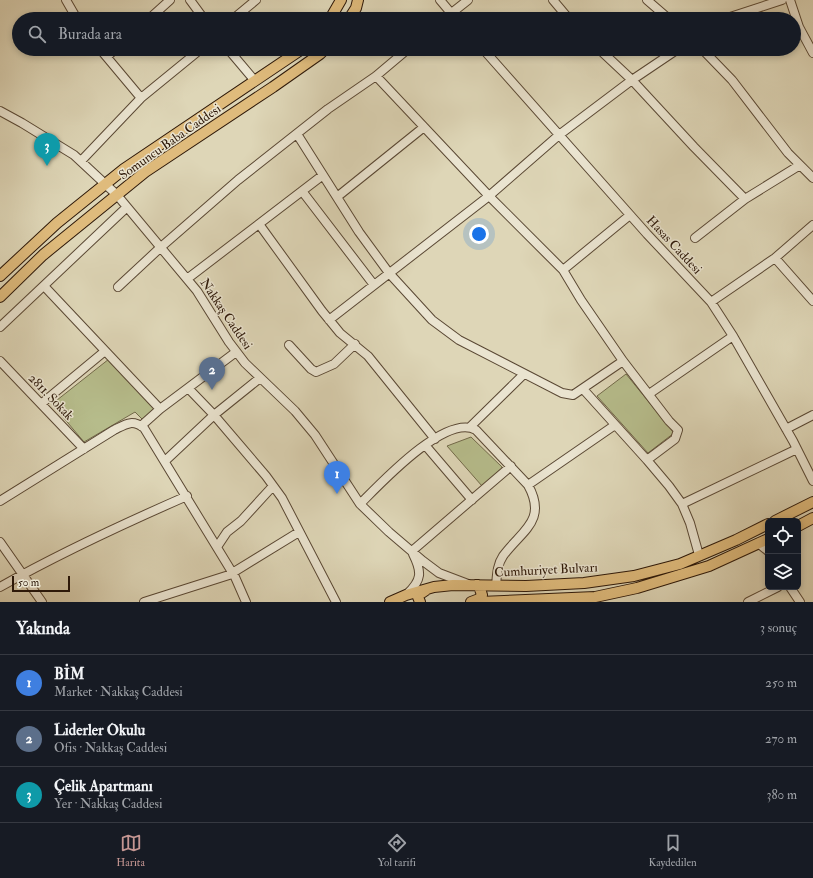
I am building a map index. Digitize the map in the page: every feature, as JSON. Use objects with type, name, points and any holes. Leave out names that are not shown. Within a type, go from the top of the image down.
[{"type":"main road","points":[[334,12],[341,0]]},
{"type":"main road","points":[[354,12],[358,0]]},
{"type":"main road","name":"Somuncu Baba Caddesi","points":[[0,276],[57,223],[124,169],[292,56]]},
{"type":"main road","name":"Somuncu Baba Caddesi","points":[[0,297],[43,255],[145,172],[317,56]]},
{"type":"main road","name":"Cumhuriyet Bulvarı","points":[[781,518],[813,502]]},
{"type":"main road","points":[[801,524],[813,518]]},
{"type":"main road","name":"Cumhuriyet Bulvarı","points":[[390,602],[406,595],[428,589],[453,585],[526,586],[592,582],[634,576],[680,564],[765,526]]},
{"type":"main road","points":[[753,531],[753,542],[758,543]]},
{"type":"main road","points":[[471,602],[479,599],[601,599],[709,566],[765,540]]},
{"type":"main road","points":[[475,585],[482,592],[482,600]]},
{"type":"main road","points":[[420,602],[418,597],[428,589]]},
{"type":"street","points":[[66,0],[73,12]]},
{"type":"street","points":[[157,12],[170,0]]},
{"type":"street","points":[[190,0],[199,12]]},
{"type":"street","points":[[241,12],[256,0]]},
{"type":"street","points":[[440,0],[450,12]]},
{"type":"street","points":[[458,12],[468,0]]},
{"type":"street","points":[[553,0],[563,12]]},
{"type":"street","points":[[647,0],[661,12]]},
{"type":"street","points":[[745,12],[780,0]]},
{"type":"street","points":[[790,0],[794,12]]},
{"type":"street","points":[[801,31],[813,53]]},
{"type":"street","points":[[81,161],[142,98],[193,56]]},
{"type":"street","points":[[234,56],[255,81]]},
{"type":"street","points":[[118,287],[161,247],[238,180],[328,109],[376,76],[400,56]]},
{"type":"street","name":"Hasas Caddesi","points":[[489,56],[630,215],[711,302],[733,336],[786,429],[813,481]]},
{"type":"street","points":[[606,56],[632,80],[745,199]]},
{"type":"street","points":[[329,320],[489,196],[560,136],[632,80],[668,56]]},
{"type":"street","points":[[709,56],[732,80],[788,153],[813,178]]},
{"type":"street","points":[[107,57],[142,98]]},
{"type":"street","points":[[376,76],[489,196],[563,270],[581,300],[623,361],[678,430],[675,439],[647,460]]},
{"type":"street","name":"Nakkaş Caddesi","points":[[0,111],[74,155],[117,195],[197,291],[236,352],[245,363],[295,411],[315,435],[360,504],[389,532],[439,573],[475,585]]},
{"type":"street","points":[[337,197],[424,127]]},
{"type":"street","points":[[297,134],[359,232],[389,273],[432,320],[459,340],[562,394],[573,395],[623,361]]},
{"type":"street","points":[[695,238],[745,199],[800,165]]},
{"type":"street","points":[[187,279],[323,175]]},
{"type":"street","points":[[302,191],[374,285]]},
{"type":"street","points":[[0,327],[127,207]]},
{"type":"street","points":[[563,270],[630,215]]},
{"type":"street","points":[[259,224],[329,320],[340,333],[368,356],[435,439]]},
{"type":"street","points":[[711,302],[775,258],[813,225]]},
{"type":"street","points":[[775,258],[813,301]]},
{"type":"street","points":[[44,286],[160,410]]},
{"type":"street","points":[[649,394],[733,336]]},
{"type":"street","points":[[289,345],[311,369],[316,372],[334,364],[355,344]]},
{"type":"street","points":[[41,404],[105,351]]},
{"type":"street","points":[[141,426],[236,352]]},
{"type":"street","name":"2811. Sokak","points":[[0,362],[84,449]]},
{"type":"street","points":[[470,427],[524,374]]},
{"type":"street","points":[[165,461],[214,415],[260,378]]},
{"type":"street","points":[[188,388],[214,415],[282,498],[336,602]]},
{"type":"street","points":[[583,389],[647,460],[682,504],[690,523],[699,555]]},
{"type":"street","points":[[786,429],[813,416]]},
{"type":"street","points":[[0,501],[125,425],[138,423],[144,428],[217,547],[246,602]]},
{"type":"street","points":[[528,485],[616,425]]},
{"type":"street","points":[[360,504],[404,461],[425,445],[460,427],[470,427],[476,430],[528,485],[534,496],[535,508],[533,519],[526,530],[503,556],[497,568],[496,586]]},
{"type":"street","points":[[425,445],[472,500]]},
{"type":"street","points":[[682,504],[797,449]]},
{"type":"street","points":[[406,595],[416,586],[420,576],[420,568],[412,551],[511,466]]},
{"type":"street","points":[[217,547],[227,532],[242,521],[273,486]]},
{"type":"street","points":[[0,586],[133,520],[186,496]]},
{"type":"street","points":[[144,602],[232,573],[299,532]]},
{"type":"street","points":[[0,542],[42,602]]},
{"type":"street","points":[[758,543],[765,549]]},
{"type":"street","points":[[748,602],[772,590]]},
{"type":"street","points":[[792,590],[800,602]]},
{"type":"green space","points":[[109,359],[157,407],[143,420],[135,412],[84,442],[52,404]]},
{"type":"green space","points":[[626,374],[674,433],[648,453],[597,396]]},
{"type":"green space","points":[[471,437],[502,467],[501,471],[482,486],[447,446]]},
{"type":"place","name":"Çelik Apartmanı","points":[[47,166]]},
{"type":"place","name":"Liderler Okulu","points":[[212,390]]},
{"type":"place","name":"BİM","points":[[337,494]]}]
